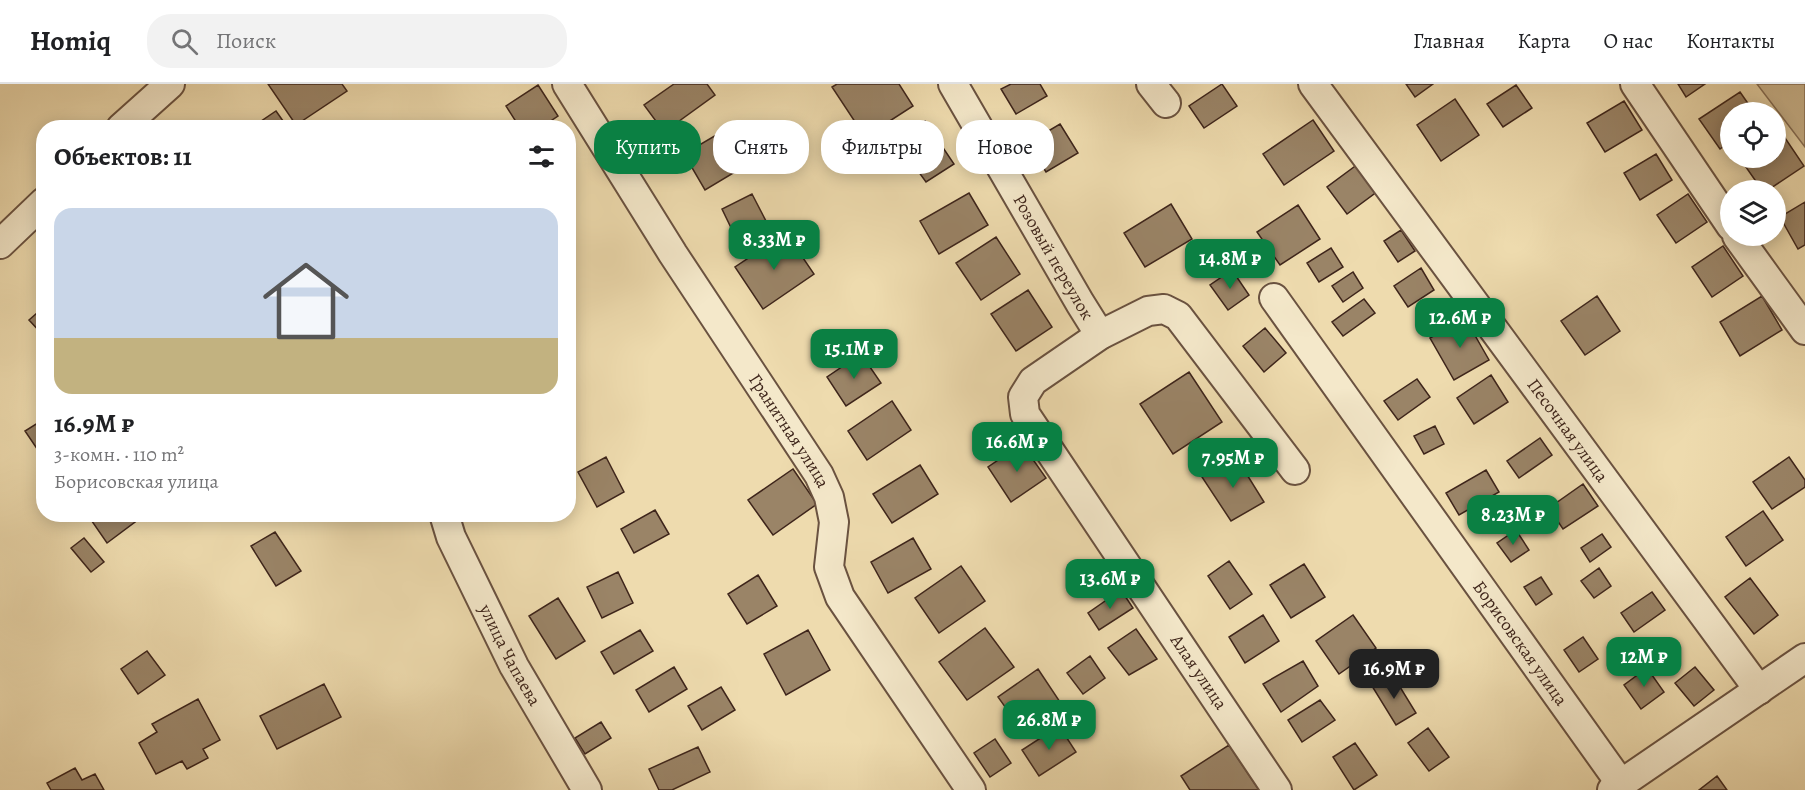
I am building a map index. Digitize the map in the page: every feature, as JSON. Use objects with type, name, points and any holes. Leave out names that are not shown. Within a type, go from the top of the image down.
[{"type":"street","points":[[130,120],[170,84]]},
{"type":"street","name":"Гранитная улица","points":[[567,84],[673,254],[819,475],[829,497],[834,522],[829,567],[840,597],[971,790]]},
{"type":"street","name":"Розовый переулок","points":[[953,84],[1100,335]]},
{"type":"street","name":"Песочная улица","points":[[1313,84],[1759,690]]},
{"type":"street","points":[[1635,84],[1720,210]]},
{"type":"street","points":[[0,244],[36,210]]},
{"type":"street","points":[[1744,246],[1805,330]]},
{"type":"street","name":"Борисовская улица","points":[[1274,298],[1617,787]]},
{"type":"street","name":"Алая улица","points":[[1277,790],[1025,414],[1023,397],[1033,381],[1100,335],[1148,311],[1164,309],[1178,316],[1296,470]]},
{"type":"street","name":"улица Чапаева","points":[[446,522],[451,537],[514,666],[587,790]]},
{"type":"street","points":[[1617,787],[1805,658]]},
{"type":"shaded area","points":[[1757,84],[1805,84],[1805,147],[1786,122],[1786,102],[1771,102]]},
{"type":"building","points":[[268,84],[342,84],[347,91],[304,120],[293,120]]},
{"type":"building","points":[[674,84],[707,84],[715,95],[681,120],[655,120],[644,105]]},
{"type":"building","points":[[837,84],[899,84],[913,106],[891,120],[854,120],[832,87]]},
{"type":"building","points":[[1011,84],[1040,84],[1047,96],[1016,114],[1001,89]]},
{"type":"building","points":[[1222,84],[1237,106],[1204,128],[1189,106]]},
{"type":"building","points":[[1406,84],[1433,84],[1415,97]]},
{"type":"building","points":[[1678,84],[1705,84],[1686,97]]},
{"type":"building","points":[[538,85],[558,116],[552,120],[515,120],[506,106]]},
{"type":"building","points":[[1516,85],[1532,108],[1503,127],[1487,104]]},
{"type":"building","points":[[1740,92],[1747,102],[1725,102]]},
{"type":"building","points":[[1455,99],[1479,135],[1441,161],[1417,125]]},
{"type":"building","points":[[1624,101],[1642,130],[1605,152],[1587,123]]},
{"type":"building","points":[[1720,105],[1720,149],[1699,119]]},
{"type":"building","points":[[276,111],[282,120],[263,120]]},
{"type":"building","points":[[1313,120],[1334,151],[1284,185],[1263,154]]},
{"type":"building","points":[[1060,124],[1078,153],[1054,167],[1054,128]]},
{"type":"building","points":[[713,137],[713,174],[732,174],[705,190],[696,174],[701,174],[701,144]]},
{"type":"building","points":[[1786,139],[1804,166],[1783,180],[1755,180],[1747,168],[1786,168]]},
{"type":"building","points":[[944,149],[954,164],[944,170]]},
{"type":"building","points":[[1656,154],[1672,180],[1640,200],[1624,173]]},
{"type":"building","points":[[1358,164],[1378,191],[1347,214],[1327,187]]},
{"type":"building","points":[[920,174],[938,174],[926,182]]},
{"type":"building","points":[[969,193],[988,225],[939,254],[920,221]]},
{"type":"building","points":[[752,194],[767,223],[736,238],[722,209]]},
{"type":"building","points":[[1688,194],[1707,222],[1676,243],[1657,215]]},
{"type":"building","points":[[1805,202],[1805,245],[1798,249],[1786,228],[1786,213]]},
{"type":"building","points":[[1171,204],[1192,239],[1145,267],[1124,233]]},
{"type":"building","points":[[1298,205],[1320,239],[1280,265],[1257,232]]},
{"type":"building","points":[[1401,230],[1415,251],[1398,262],[1384,241]]},
{"type":"building","points":[[786,233],[814,274],[763,309],[735,267]]},
{"type":"building","points":[[996,237],[1020,274],[981,300],[956,263]]},
{"type":"building","points":[[1723,246],[1743,276],[1712,297],[1692,267]]},
{"type":"building","points":[[1331,248],[1343,267],[1319,282],[1307,263]]},
{"type":"building","points":[[1421,268],[1434,290],[1408,307],[1394,286]]},
{"type":"building","points":[[1232,270],[1249,295],[1228,310],[1210,285]]},
{"type":"building","points":[[1353,272],[1363,288],[1343,302],[1332,286]]},
{"type":"building","points":[[1028,290],[1052,327],[1016,351],[991,314]]},
{"type":"building","points":[[1597,296],[1620,331],[1585,355],[1561,321]]},
{"type":"building","points":[[1762,296],[1782,330],[1740,356],[1720,322]]},
{"type":"building","points":[[1364,299],[1375,313],[1343,336],[1332,322]]},
{"type":"building","points":[[36,314],[36,327],[29,320]]},
{"type":"building","points":[[1465,318],[1489,360],[1454,380],[1430,338]]},
{"type":"building","points":[[1265,328],[1286,353],[1264,372],[1243,346]]},
{"type":"building","points":[[861,354],[881,383],[846,406],[827,377]]},
{"type":"building","points":[[1189,372],[1222,422],[1173,454],[1140,404]]},
{"type":"building","points":[[1491,375],[1508,402],[1474,424],[1457,398]]},
{"type":"building","points":[[1417,379],[1430,397],[1398,420],[1384,401]]},
{"type":"building","points":[[892,401],[911,430],[867,460],[848,431]]},
{"type":"building","points":[[36,424],[36,447],[25,431]]},
{"type":"building","points":[[1435,426],[1444,444],[1424,454],[1414,436]]},
{"type":"building","points":[[1540,438],[1552,455],[1519,478],[1507,461]]},
{"type":"building","points":[[1022,444],[1046,478],[1011,502],[988,467]]},
{"type":"building","points":[[606,457],[624,492],[597,507],[578,472]]},
{"type":"building","points":[[1236,457],[1264,502],[1231,521],[1202,477]]},
{"type":"building","points":[[1789,457],[1805,480],[1805,487],[1772,509],[1753,482]]},
{"type":"building","points":[[920,465],[938,494],[892,523],[873,494]]},
{"type":"building","points":[[793,469],[817,504],[773,535],[748,500]]},
{"type":"building","points":[[1486,470],[1499,492],[1459,515],[1446,493]]},
{"type":"building","points":[[1583,484],[1598,506],[1563,529],[1549,508]]},
{"type":"building","points":[[655,510],[669,534],[634,553],[621,529]]},
{"type":"building","points":[[1763,511],[1783,540],[1746,566],[1726,537]]},
{"type":"building","points":[[93,522],[135,522],[107,543]]},
{"type":"building","points":[[1516,530],[1529,550],[1511,562],[1497,543]]},
{"type":"building","points":[[275,532],[301,571],[276,586],[251,546]]},
{"type":"building","points":[[1602,534],[1611,547],[1590,562],[1581,548]]},
{"type":"building","points":[[84,538],[104,562],[91,572],[71,548]]},
{"type":"building","points":[[913,538],[931,569],[888,593],[871,562]]},
{"type":"building","points":[[1229,561],[1252,594],[1230,609],[1208,576]]},
{"type":"building","points":[[1304,564],[1325,597],[1291,618],[1270,585]]},
{"type":"building","points":[[961,566],[985,601],[939,633],[915,598]]},
{"type":"building","points":[[1599,568],[1611,586],[1594,598],[1581,581]]},
{"type":"building","points":[[618,572],[633,603],[602,618],[587,587]]},
{"type":"building","points":[[758,575],[777,606],[747,624],[728,594]]},
{"type":"building","points":[[1541,577],[1552,594],[1536,605],[1524,587]]},
{"type":"building","points":[[1750,578],[1778,615],[1754,634],[1725,597]]},
{"type":"building","points":[[1121,590],[1133,608],[1099,630],[1088,613]]},
{"type":"building","points":[[1652,592],[1665,610],[1634,632],[1621,613]]},
{"type":"building","points":[[558,598],[585,641],[556,659],[529,616]]},
{"type":"building","points":[[1263,615],[1279,641],[1245,663],[1229,637]]},
{"type":"building","points":[[1353,615],[1376,648],[1339,674],[1316,641]]},
{"type":"building","points":[[985,628],[1014,667],[967,700],[939,662]]},
{"type":"building","points":[[1136,629],[1157,659],[1129,675],[1108,648]]},
{"type":"building","points":[[640,630],[653,651],[614,674],[601,652]]},
{"type":"building","points":[[808,630],[830,670],[786,695],[764,654]]},
{"type":"building","points":[[1583,637],[1598,659],[1579,672],[1564,650]]},
{"type":"building","points":[[147,651],[165,675],[138,694],[121,669]]},
{"type":"building","points":[[1090,656],[1105,678],[1083,694],[1067,673]]},
{"type":"building","points":[[1303,661],[1318,686],[1281,712],[1263,684]]},
{"type":"building","points":[[674,667],[687,689],[649,712],[636,690]]},
{"type":"building","points":[[1695,667],[1714,690],[1694,706],[1675,683]]},
{"type":"building","points":[[1647,668],[1664,692],[1641,709],[1624,685]]},
{"type":"building","points":[[1038,669],[1062,705],[1023,732],[998,697]]},
{"type":"building","points":[[1392,674],[1416,713],[1396,725],[1372,686]]},
{"type":"building","points":[[324,684],[341,717],[277,749],[260,716]]},
{"type":"building","points":[[721,687],[735,710],[702,730],[688,706]]},
{"type":"building","points":[[198,699],[220,740],[203,749],[208,758],[187,769],[182,761],[156,774],[139,743],[157,732],[152,724]]},
{"type":"building","points":[[1320,700],[1335,720],[1302,742],[1288,720]]},
{"type":"building","points":[[601,722],[611,738],[585,754],[575,738]]},
{"type":"building","points":[[1059,726],[1076,752],[1039,776],[1022,750]]},
{"type":"building","points":[[1428,728],[1449,757],[1429,771],[1408,743]]},
{"type":"building","points":[[995,739],[1011,763],[990,777],[974,753]]},
{"type":"building","points":[[1355,743],[1377,775],[1354,790],[1333,757]]},
{"type":"building","points":[[1229,745],[1259,790],[1190,790],[1181,776]]},
{"type":"building","points":[[698,747],[710,772],[672,790],[659,790],[649,769]]},
{"type":"building","points":[[75,768],[82,780],[95,774],[104,790],[51,790],[47,783]]},
{"type":"building","points":[[1717,776],[1727,790],[1699,790]]}]
